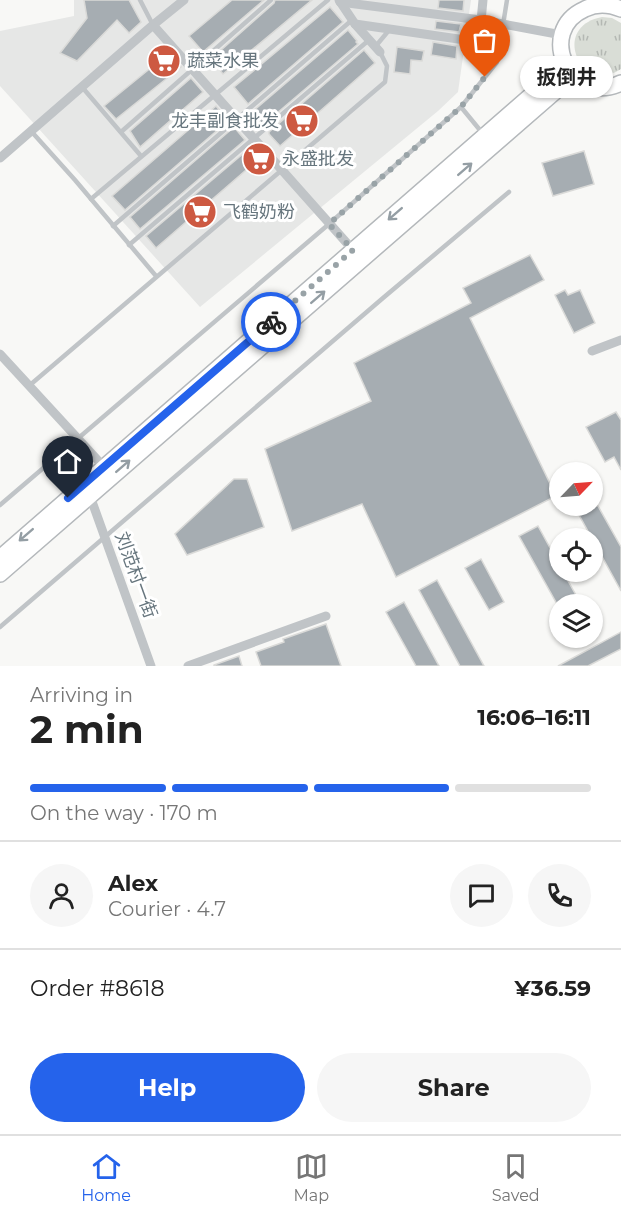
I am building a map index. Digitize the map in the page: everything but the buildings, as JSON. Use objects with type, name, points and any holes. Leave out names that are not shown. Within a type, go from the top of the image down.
[{"type":"main road","points":[[621,9],[605,4],[588,3],[569,21],[562,35],[561,52],[569,71],[584,84],[608,87],[621,83]]},
{"type":"main road","points":[[0,558],[485,136],[569,71]]},
{"type":"main road","points":[[0,574],[569,71]]},
{"type":"street","points":[[0,158],[184,0]]},
{"type":"street","points":[[354,22],[479,42],[483,0]]},
{"type":"street","points":[[339,1],[482,20],[562,35]]},
{"type":"street","points":[[339,1],[375,46]]},
{"type":"street","points":[[153,25],[353,250]]},
{"type":"street","points":[[592,351],[621,340]]},
{"type":"street","points":[[0,354],[104,467]]},
{"type":"street","name":"刘范村一街","points":[[90,496],[152,666]]},
{"type":"street","points":[[188,666],[326,616]]},
{"type":"lane","points":[[140,0],[153,25]]},
{"type":"lane","points":[[121,132],[272,0]]},
{"type":"lane","points":[[91,199],[328,0]]},
{"type":"lane","points":[[0,506],[329,224],[461,107],[497,62],[507,0]]},
{"type":"lane","points":[[113,226],[354,22]]},
{"type":"lane","points":[[129,245],[254,139],[375,46],[390,29]]},
{"type":"lane","points":[[30,386],[385,82],[387,66],[375,46]]},
{"type":"lane","points":[[82,87],[141,156]]},
{"type":"lane","points":[[461,107],[485,136]]},
{"type":"lane","points":[[31,131],[156,276]]},
{"type":"lane","points":[[0,627],[509,192]]},
{"type":"shaded area","points":[[74,0],[471,0],[458,92],[200,307],[0,86],[0,31],[74,16]]},
{"type":"green space","points":[[602,17],[612,18],[621,23],[621,69],[607,75],[594,74],[584,67],[577,57],[574,45],[577,33],[586,23]]},
{"type":"way so far","points":[[271,322],[353,250],[329,224],[461,107],[485,77]]},
{"type":"place","name":"蔬菜水果","points":[[164,61]]},
{"type":"place","name":"扳倒井","points":[[485,77]]},
{"type":"place","name":"龙丰副食批发","points":[[302,121]]},
{"type":"place","name":"永盛批发","points":[[259,159]]},
{"type":"place","name":"飞鹤奶粉","points":[[200,212]]},
{"type":"route","points":[[68,498],[271,322]]}]
